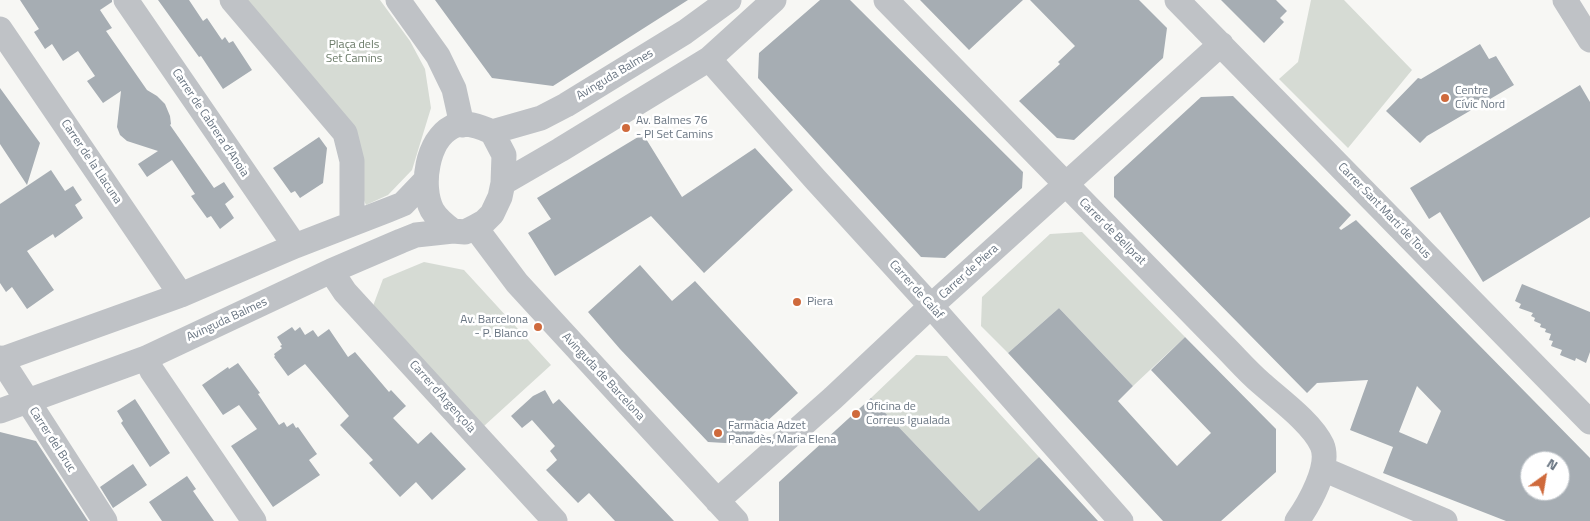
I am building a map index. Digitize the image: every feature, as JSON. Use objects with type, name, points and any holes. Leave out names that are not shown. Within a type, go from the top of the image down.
[{"type":"street","name":"Carrer de Cabrera d'Anoia","points":[[126,0],[295,246]]},
{"type":"street","points":[[232,0],[345,133],[352,161],[352,224]]},
{"type":"street","points":[[398,0],[438,56],[454,89],[462,125]]},
{"type":"street","name":"Avinguda Balmes","points":[[492,132],[541,118],[685,32],[729,0]]},
{"type":"street","points":[[503,183],[709,59],[774,0]]},
{"type":"street","name":"Carrer de Bellprat","points":[[886,0],[1258,381],[1310,427],[1322,446],[1323,469]]},
{"type":"street","name":"Carrer Sant Martí de Tous","points":[[1177,0],[1590,422]]},
{"type":"street","points":[[1565,0],[1590,40]]},
{"type":"street","name":"Carrer de la Llacuna","points":[[0,30],[181,295]]},
{"type":"street","name":"Carrer de Piera","points":[[717,501],[833,398],[931,306],[1221,44]]},
{"type":"street","points":[[641,58],[673,62],[709,59]]},
{"type":"street","name":"Carrer de Calaf","points":[[709,59],[1121,521]]},
{"type":"street","points":[[474,125],[492,132],[504,155],[503,183],[500,197],[492,214],[484,222],[464,229],[440,221],[432,209],[426,186],[427,172],[435,144],[442,133],[453,126],[474,125]]},
{"type":"street","points":[[0,359],[181,295],[295,246],[403,204],[426,180]]},
{"type":"street","name":"Avinguda Balmes","points":[[0,411],[146,358],[331,271],[416,235],[464,229]]},
{"type":"street","name":"Avinguda de Barcelona","points":[[464,229],[517,283],[736,521]]},
{"type":"street","name":"Carrer d'Argençola","points":[[331,271],[346,292],[555,521]]},
{"type":"street","points":[[146,358],[152,371],[254,521]]},
{"type":"street","name":"Carrer del Bruc","points":[[0,359],[105,521]]},
{"type":"street","points":[[1300,520],[1323,469],[1445,521]]},
{"type":"green space","name":"Plaça dels Set Camins","points":[[243,0],[380,0],[410,41],[425,69],[431,108],[412,170],[388,195],[366,205],[363,198],[361,177]]},
{"type":"green space","points":[[1311,0],[1344,0],[1412,70],[1348,148],[1279,79],[1298,62]]},
{"type":"green space","points":[[1082,232],[1185,337],[1133,386],[1059,308],[1008,353],[981,326],[982,297],[1050,234]]},
{"type":"green space","points":[[424,262],[464,270],[551,365],[484,426],[373,306],[383,279]]},
{"type":"green space","points":[[916,355],[947,356],[1039,457],[979,511],[871,398]]},
{"type":"building","points":[[20,0],[112,0],[112,2],[100,10],[112,28],[106,31],[147,90],[165,104],[170,116],[170,125],[214,188],[224,182],[234,197],[225,204],[234,218],[220,229],[211,216],[207,218],[191,196],[195,194],[172,160],[147,177],[138,164],[158,151],[127,141],[120,135],[117,127],[121,91],[103,103],[87,81],[95,76],[78,51],[63,61],[52,44],[45,49],[34,32],[39,29]]},
{"type":"building","points":[[158,0],[189,0],[203,21],[207,18],[222,40],[225,37],[229,43],[233,41],[252,70],[223,89],[201,56],[199,57]]},
{"type":"building","points":[[435,0],[688,0],[553,86],[492,78]]},
{"type":"building","points":[[820,0],[850,0],[1023,172],[1022,188],[945,258],[921,257],[758,78],[759,53]]},
{"type":"building","points":[[920,0],[1023,0],[969,50]]},
{"type":"building","points":[[1030,0],[1139,0],[1167,28],[1163,58],[1074,140],[1057,138],[1019,101],[1060,64],[1058,62],[1075,46]]},
{"type":"building","points":[[1221,0],[1276,0],[1287,11],[1280,18],[1284,22],[1264,43]]},
{"type":"building","name":"Centre Cívic Nord","points":[[1480,44],[1489,59],[1496,56],[1514,85],[1427,136],[1420,143],[1386,111],[1418,78],[1421,79]]},
{"type":"building","points":[[1580,85],[1590,102],[1590,217],[1483,282],[1440,212],[1429,219],[1410,188]]},
{"type":"building","points":[[0,88],[40,143],[27,185],[0,144]]},
{"type":"building","points":[[1233,96],[1351,215],[1339,228],[1341,230],[1356,220],[1590,458],[1590,521],[1506,521],[1383,473],[1393,447],[1350,430],[1368,380],[1317,383],[1307,393],[1114,197],[1114,177],[1201,97]],"holes":[[[1417,386],[1441,411],[1427,444],[1399,432]]]},
{"type":"building","points":[[643,134],[682,197],[755,148],[793,190],[704,273],[651,216],[555,276],[528,233],[551,219],[537,198]]},
{"type":"building","points":[[319,137],[327,148],[323,183],[300,198],[295,191],[291,193],[273,168]]},
{"type":"building","points":[[51,170],[65,191],[73,186],[82,200],[75,205],[83,218],[55,238],[53,234],[27,251],[54,290],[27,309],[12,287],[6,292],[0,283],[0,204]]},
{"type":"building","points":[[640,265],[672,301],[695,281],[798,393],[742,444],[708,442],[620,349],[588,312]]},
{"type":"building","points":[[1522,284],[1590,312],[1590,352],[1586,363],[1576,358],[1575,361],[1560,355],[1562,350],[1551,346],[1553,341],[1549,340],[1551,334],[1545,332],[1546,329],[1540,327],[1541,324],[1534,321],[1535,318],[1531,316],[1533,313],[1519,308],[1521,304],[1515,301]]},
{"type":"building","points":[[1059,308],[1133,386],[1118,401],[1177,466],[1211,433],[1151,370],[1185,337],[1276,429],[1276,472],[1221,521],[1163,521],[1008,353]]},
{"type":"building","points":[[292,327],[295,331],[300,327],[305,335],[313,330],[318,337],[329,329],[348,357],[355,352],[389,392],[391,390],[406,406],[393,418],[418,444],[431,432],[466,469],[432,500],[416,482],[400,497],[369,463],[373,460],[340,425],[349,416],[305,364],[288,376],[274,357],[274,354],[282,348],[277,337]]},
{"type":"building","points":[[238,363],[260,393],[258,394],[279,425],[284,422],[287,427],[293,423],[296,428],[298,427],[317,454],[309,460],[320,475],[273,507],[231,446],[257,429],[239,405],[223,415],[202,385],[228,367],[229,369]]},
{"type":"building","points":[[545,390],[553,404],[559,399],[674,521],[615,521],[589,493],[578,503],[546,470],[557,460],[550,451],[555,446],[532,420],[522,428],[511,416],[533,396]]},
{"type":"building","points":[[871,398],[979,511],[1039,457],[1098,521],[779,521],[779,482]]},
{"type":"building","points":[[135,399],[170,453],[150,467],[121,423],[123,421],[117,411]]},
{"type":"building","points":[[0,432],[36,441],[88,521],[0,521]]},
{"type":"building","points":[[133,464],[147,485],[113,508],[100,487]]},
{"type":"building","points":[[187,476],[196,489],[193,491],[214,521],[162,521],[149,502]]},
{"type":"place","name":"Centre Cívic Nord","points":[[1445,98]]},
{"type":"place","name":"Av. Balmes 76 - Pl Set Camins","points":[[626,128]]},
{"type":"place","name":"Piera","points":[[797,302]]},
{"type":"place","name":"Av. Barcelona - P. Blanco","points":[[538,327]]},
{"type":"place","name":"Oficina de Correus Igualada","points":[[856,414]]},
{"type":"place","name":"Farmàcia Adzet Panadès, Maria Elena","points":[[718,433]]}]
